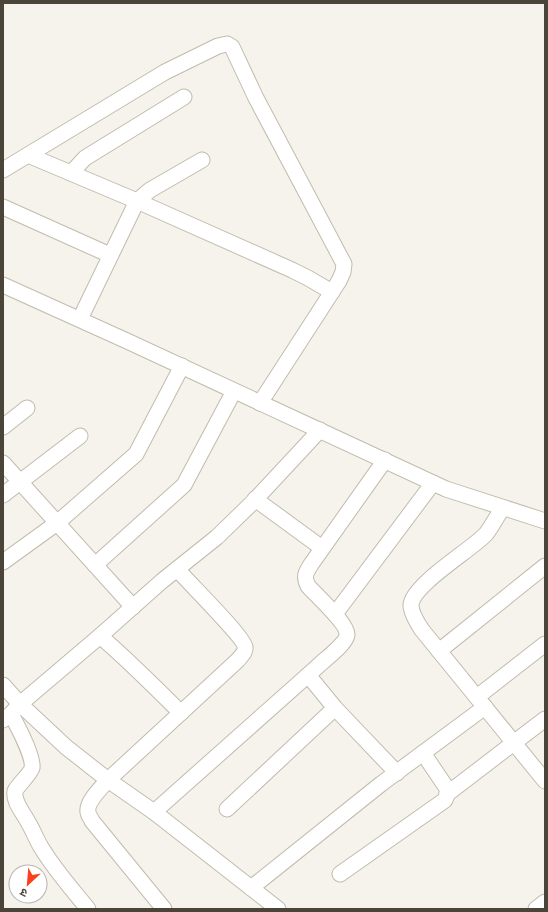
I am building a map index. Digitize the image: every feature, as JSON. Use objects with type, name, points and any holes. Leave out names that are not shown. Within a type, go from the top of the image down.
[{"type":"street","points":[[3,170],[165,72],[218,46],[227,44],[232,47],[256,98],[344,264],[343,272],[332,292],[260,403]]},
{"type":"street","points":[[71,173],[85,158],[184,97]]},
{"type":"street","points":[[28,155],[137,201],[292,270],[332,292]]},
{"type":"street","points":[[80,319],[137,201],[150,190],[202,160]]},
{"type":"street","points":[[3,207],[110,255]]},
{"type":"street","points":[[3,285],[80,319],[446,489],[545,521]]},
{"type":"street","points":[[3,562],[57,523],[136,454],[182,366]]},
{"type":"street","points":[[95,565],[184,485],[234,391]]},
{"type":"street","points":[[3,426],[27,408]]},
{"type":"street","points":[[11,713],[177,569],[217,537],[320,430]]},
{"type":"street","points":[[3,495],[80,436]]},
{"type":"street","points":[[154,812],[340,646],[347,636],[347,632],[338,617],[308,586],[305,581],[305,574],[385,460]]},
{"type":"street","points":[[3,464],[133,607]]},
{"type":"street","points":[[335,614],[433,483]]},
{"type":"street","points":[[255,499],[322,548]]},
{"type":"street","points":[[502,508],[486,533],[426,583],[414,596],[411,606],[415,619],[422,630],[545,781]]},
{"type":"street","points":[[439,651],[545,566]]},
{"type":"street","points":[[164,909],[92,821],[88,808],[91,801],[108,780],[244,654],[246,648],[245,644],[233,628],[177,569]]},
{"type":"street","points":[[100,636],[139,671],[181,713]]},
{"type":"street","points":[[251,888],[381,784],[423,753],[545,644]]},
{"type":"street","points":[[308,675],[335,708],[397,773]]},
{"type":"street","points":[[3,685],[11,713],[26,745],[32,765],[31,770],[14,793],[16,800],[45,853],[57,871],[88,909]]},
{"type":"street","points":[[228,809],[335,708]]},
{"type":"street","points":[[11,713],[66,746],[108,780],[154,812],[278,909]]},
{"type":"street","points":[[447,794],[545,719]]},
{"type":"street","points":[[340,874],[445,800],[448,790],[423,753]]},
{"type":"street","points":[[536,909],[545,902]]}]
